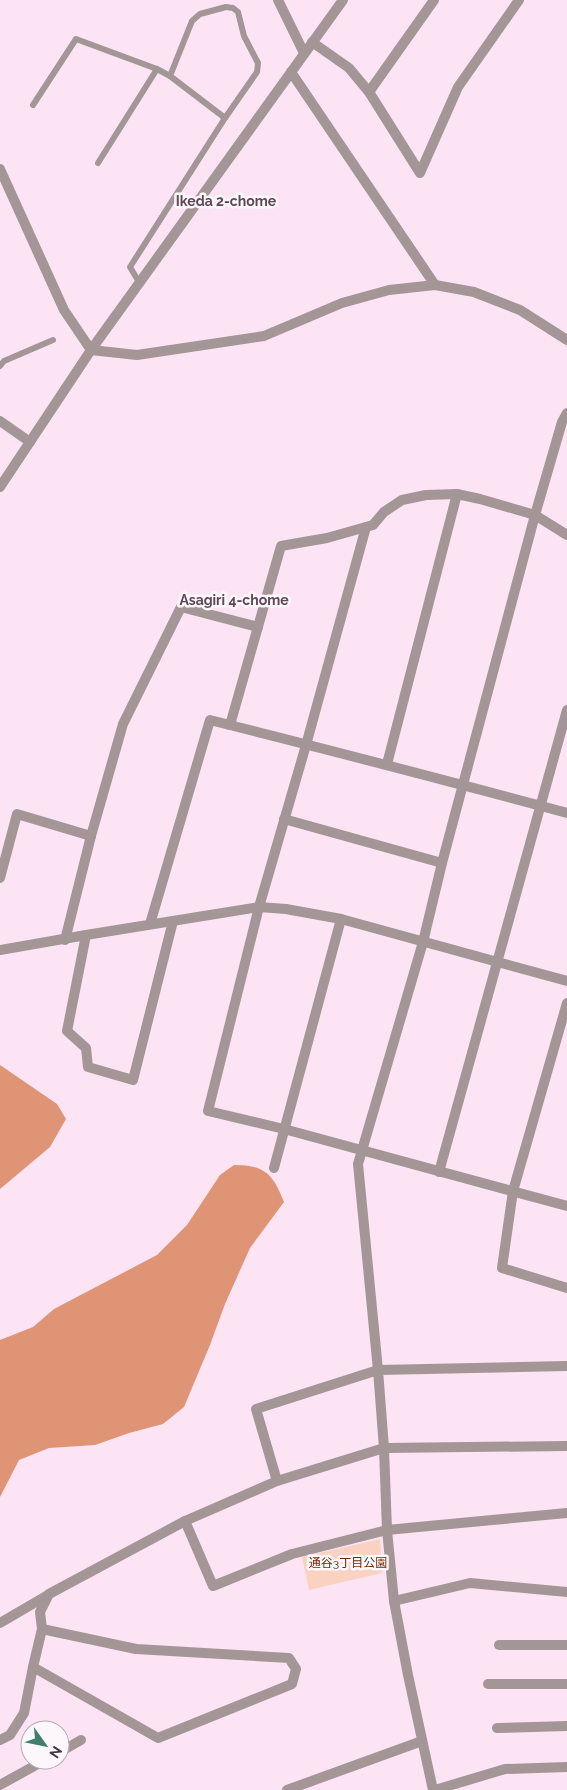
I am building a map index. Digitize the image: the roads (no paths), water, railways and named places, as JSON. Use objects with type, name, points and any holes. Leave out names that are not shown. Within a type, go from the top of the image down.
[{"type":"street","points":[[278,0],[304,53]]},
{"type":"street","points":[[0,487],[90,350],[343,0]]},
{"type":"street","points":[[369,92],[434,0]]},
{"type":"street","points":[[312,42],[349,68],[369,92],[420,172],[458,87],[519,0]]},
{"type":"street","points":[[291,72],[435,285]]},
{"type":"street","points":[[0,169],[64,310],[90,350]]},
{"type":"street","points":[[90,350],[137,355],[264,336],[342,303],[389,290],[435,285],[474,292],[520,310],[567,340]]},
{"type":"street","points":[[567,413],[562,422],[535,515],[442,863],[423,942],[358,1164],[378,1370],[384,1448],[387,1530],[394,1601],[422,1742],[434,1790],[505,1769],[567,1767]]},
{"type":"street","points":[[0,421],[30,442]]},
{"type":"street","points":[[386,764],[456,494]]},
{"type":"street","points":[[230,725],[281,546],[327,538],[373,525],[384,512],[402,500],[456,494],[535,515],[567,535]]},
{"type":"street","points":[[366,527],[306,745],[258,908],[208,1111],[284,1129],[567,1206]]},
{"type":"street","points":[[65,940],[90,836],[123,724],[181,607],[258,627]]},
{"type":"street","points":[[439,1172],[567,710]]},
{"type":"street","points":[[150,924],[210,720],[386,764],[567,813]]},
{"type":"street","points":[[0,878],[17,814],[90,836]]},
{"type":"street","points":[[284,819],[442,863]]},
{"type":"street","points":[[0,950],[173,920],[258,908],[286,909],[340,919],[567,980]]},
{"type":"street","points":[[274,1168],[340,919]]},
{"type":"street","points":[[86,935],[67,1031],[86,1048],[88,1067],[133,1080],[173,920]]},
{"type":"street","points":[[567,1003],[513,1191],[502,1268],[567,1288]]},
{"type":"street","points":[[277,1482],[256,1410],[378,1370],[566,1366]]},
{"type":"street","points":[[0,1623],[49,1594],[185,1521],[277,1482],[384,1448],[567,1446]]},
{"type":"street","points":[[185,1521],[213,1586],[292,1554],[387,1530],[567,1513]]},
{"type":"street","points":[[394,1601],[470,1584],[567,1592]]},
{"type":"street","points":[[0,1740],[10,1736],[24,1713],[42,1629],[40,1612],[49,1594]]},
{"type":"street","points":[[33,1667],[158,1738],[292,1684],[296,1669],[289,1658],[136,1649],[42,1629]]},
{"type":"street","points":[[499,1645],[567,1645]]},
{"type":"street","points":[[488,1684],[567,1684]]},
{"type":"street","points":[[497,1728],[567,1726]]},
{"type":"street","points":[[70,1746],[81,1740]]},
{"type":"street","points":[[287,1790],[302,1788],[422,1742]]},
{"type":"street","points":[[0,1785],[27,1770]]},
{"type":"lane","points":[[139,282],[130,267],[225,118],[257,72],[258,63],[244,36],[238,12],[233,8],[226,7],[200,14],[192,21],[170,76]]},
{"type":"lane","points":[[33,105],[76,39],[157,69],[170,76],[225,118]]},
{"type":"lane","points":[[98,163],[157,69]]},
{"type":"lane","points":[[0,366],[4,361],[53,340]]},
{"type":"district","name":"Ikeda 2-chome","points":[[226,201]]},
{"type":"district","name":"Asagiri 4-chome","points":[[234,600]]},
{"type":"park label","name":"通谷3丁目公園","points":[[348,1563]]}]
